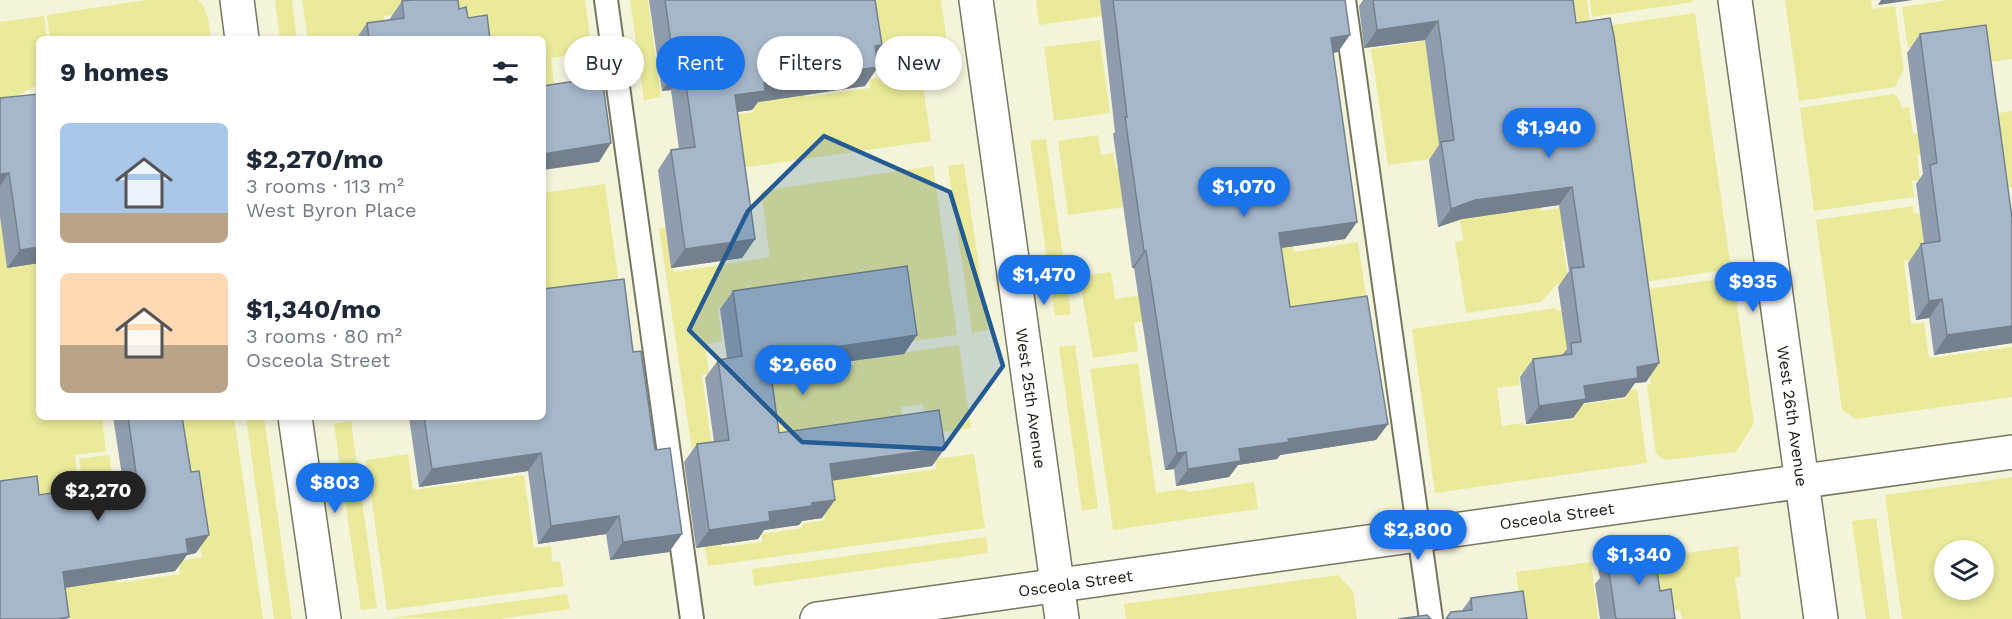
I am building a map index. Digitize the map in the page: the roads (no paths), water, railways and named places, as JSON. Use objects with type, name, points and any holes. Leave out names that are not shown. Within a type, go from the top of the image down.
[{"type":"street","points":[[237,0],[242,36]]},
{"type":"street","name":"West 25th Avenue","points":[[976,0],[1062,619]]},
{"type":"street","name":"West 26th Avenue","points":[[1735,0],[1821,619]]},
{"type":"street","points":[[295,420],[324,619]]},
{"type":"street","name":"Osceola Street","points":[[817,619],[2012,452]]},
{"type":"lane","points":[[606,0],[692,619]]},
{"type":"lane","points":[[1344,0],[1431,619]]}]
